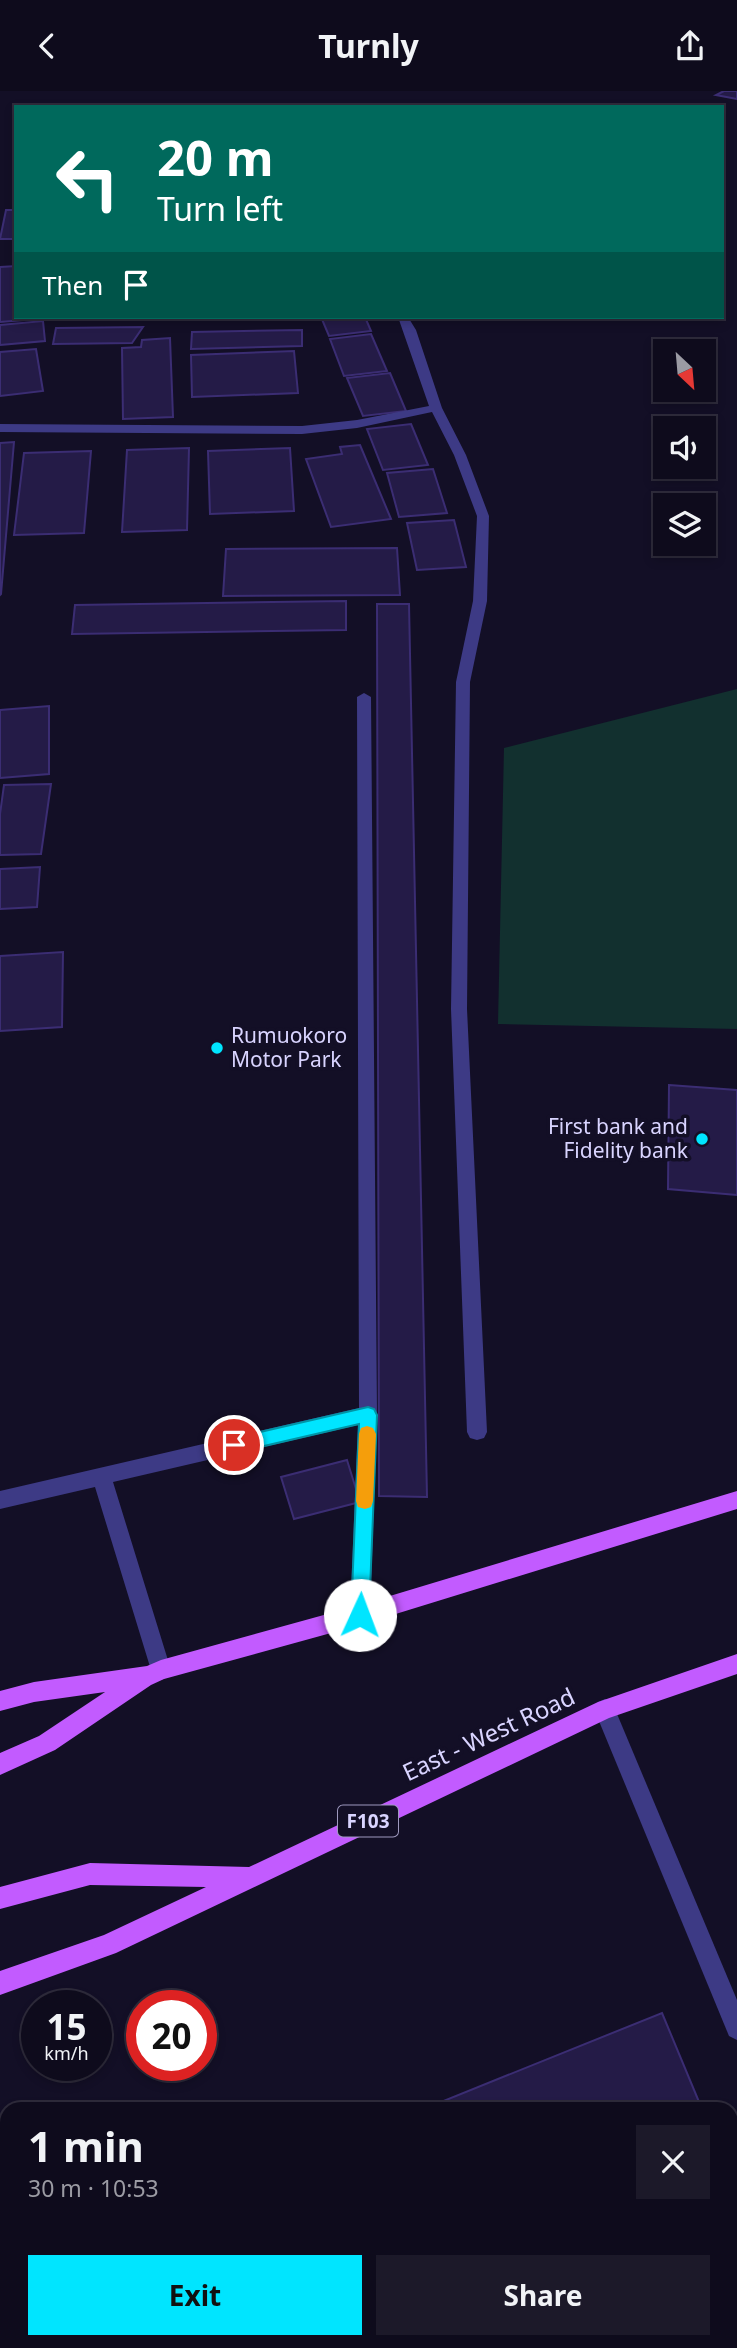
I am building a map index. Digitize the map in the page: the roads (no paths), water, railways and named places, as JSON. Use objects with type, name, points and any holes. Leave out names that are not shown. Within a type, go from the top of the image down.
[{"type":"main road","points":[[0,1701],[34,1692],[155,1673],[360,1615],[737,1500]]},
{"type":"main road","name":"East - West Road","points":[[0,1983],[108,1945],[605,1709],[737,1664]]},
{"type":"main road","points":[[0,1764],[47,1743],[155,1673]]},
{"type":"main road","points":[[0,1898],[90,1874],[251,1876]]},
{"type":"street","points":[[404,319],[436,408],[460,455],[483,516],[480,601],[463,682],[459,1009],[477,1432]]},
{"type":"street","points":[[0,428],[302,430],[357,424],[436,408]]},
{"type":"street","points":[[360,1615],[368,1415],[364,697]]},
{"type":"street","points":[[0,1500],[368,1415]]},
{"type":"street","points":[[101,1476],[155,1673]]},
{"type":"street","points":[[605,1709],[737,2028]]},
{"type":"place","name":"Rumuokoro Motor Park","points":[[217,1048]]},
{"type":"place","name":"First bank and Fidelity bank","points":[[702,1139]]}]
